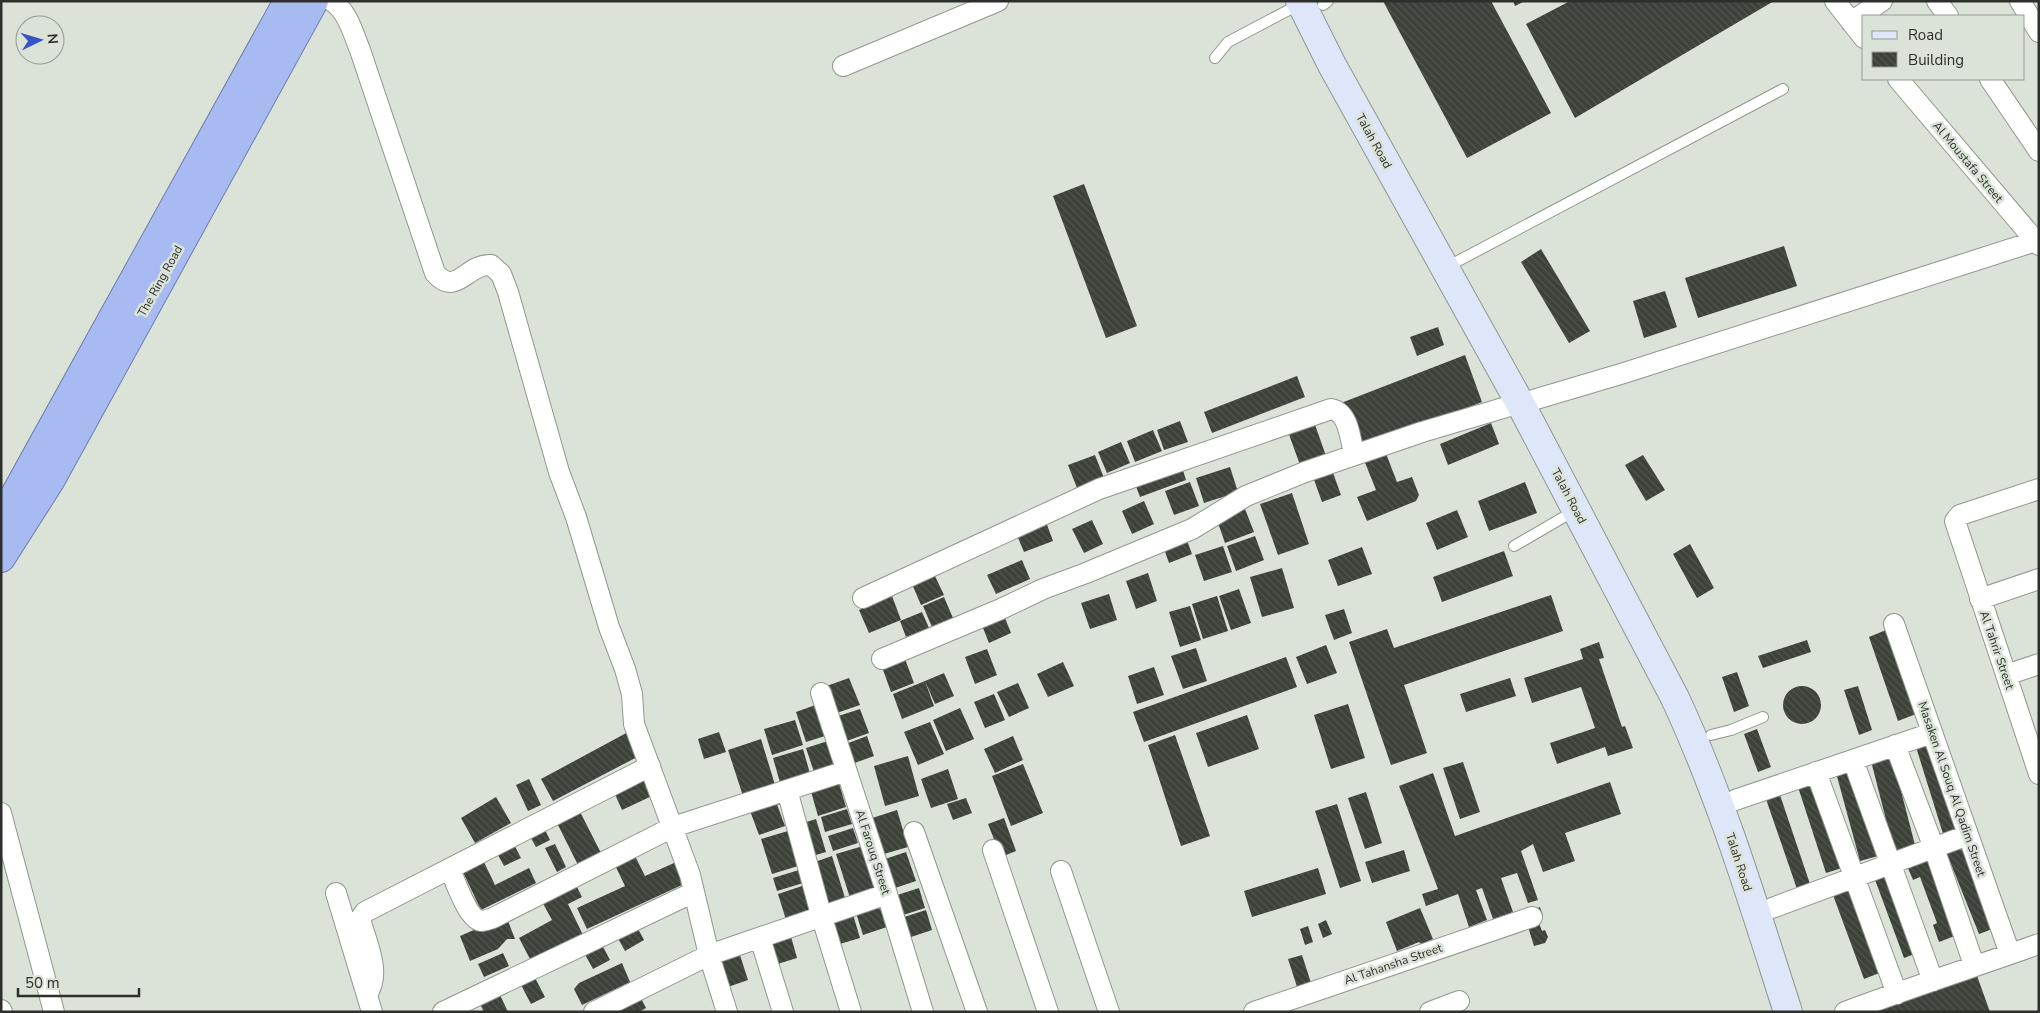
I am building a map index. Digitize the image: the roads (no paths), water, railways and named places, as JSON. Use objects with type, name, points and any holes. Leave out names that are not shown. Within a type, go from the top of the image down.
[{"type":"highway","name":"The Ring Road","points":[[1,520],[288,1]]},
{"type":"highway","name":"The Ring Road","points":[[1,558],[50,481],[314,1]]},
{"type":"main road","name":"Talah Road","points":[[1314,3],[1348,57],[1458,261],[1467,294]]},
{"type":"main road","name":"Talah Road","points":[[1314,3],[1324,51],[1467,294],[1526,402],[1684,677],[1710,735],[1735,800],[1806,1012]]},
{"type":"main road","name":"Talah Road","points":[[1526,402],[1576,510],[1671,690],[1691,732],[1724,815],[1788,1012]]},
{"type":"street","points":[[332,1],[339,6],[346,17],[360,50],[435,273],[445,283],[455,282],[481,266],[491,265],[501,274],[508,292],[559,472],[576,517],[609,627],[626,669],[632,694],[634,724],[690,875],[709,955],[727,1012]]},
{"type":"street","points":[[843,66],[998,1]]},
{"type":"street","points":[[1835,1],[1862,36]]},
{"type":"street","points":[[1850,22],[1882,1]]},
{"type":"street","points":[[1937,1],[1947,15]]},
{"type":"street","points":[[2027,4],[2039,32]]},
{"type":"street","name":"Al Moustafa Street","points":[[1899,80],[2038,242]]},
{"type":"street","points":[[1991,80],[2039,151]]},
{"type":"street","points":[[882,659],[1001,610],[1043,589],[1192,529],[1246,496],[1354,453],[1526,402],[2038,242]]},
{"type":"street","points":[[863,598],[1099,489],[1206,454],[1331,409],[1337,410],[1344,417],[1354,453]]},
{"type":"street","name":"Al Tahrir Street","points":[[2039,489],[1960,515],[1957,517],[1955,526],[2006,675],[2035,752],[2039,774]]},
{"type":"street","points":[[1980,599],[2039,579]]},
{"type":"street","name":"Masaken Al Souq Al Qadim Street","points":[[1894,624],[2010,954]]},
{"type":"street","points":[[2006,675],[2039,664]]},
{"type":"street","name":"Al Farouq Street","points":[[820,693],[887,894],[923,1012]]},
{"type":"street","points":[[1735,800],[1932,733]]},
{"type":"street","points":[[1896,745],[1974,965]]},
{"type":"street","points":[[1853,760],[1933,981]]},
{"type":"street","points":[[370,1003],[373,968],[360,919],[362,916],[650,766]]},
{"type":"street","points":[[450,869],[471,915],[475,919],[486,920],[673,827],[846,771]]},
{"type":"street","points":[[1816,772],[1897,994]]},
{"type":"street","points":[[787,790],[822,918],[851,1012]]},
{"type":"street","points":[[1,813],[54,1012]]},
{"type":"street","points":[[914,832],[977,1012]]},
{"type":"street","points":[[1772,908],[1968,835]]},
{"type":"street","points":[[993,850],[1048,1012]]},
{"type":"street","points":[[1061,871],[1109,1012]]},
{"type":"street","points":[[443,1012],[694,892]]},
{"type":"street","points":[[336,893],[370,1003]]},
{"type":"street","points":[[594,1012],[709,955],[822,918],[887,894]]},
{"type":"street","name":"Al Tahansha Street","points":[[1254,1012],[1532,917]]},
{"type":"street","points":[[760,938],[782,1012]]},
{"type":"street","points":[[1845,1012],[1974,965],[2039,944]]},
{"type":"street","points":[[1430,1012],[1459,1001]]},
{"type":"lane","points":[[1215,58],[1228,42],[1314,3]]},
{"type":"lane","points":[[1458,261],[1783,89]]},
{"type":"lane","points":[[1514,546],[1576,510]]},
{"type":"lane","points":[[1710,735],[1732,730],[1763,717]]}]
